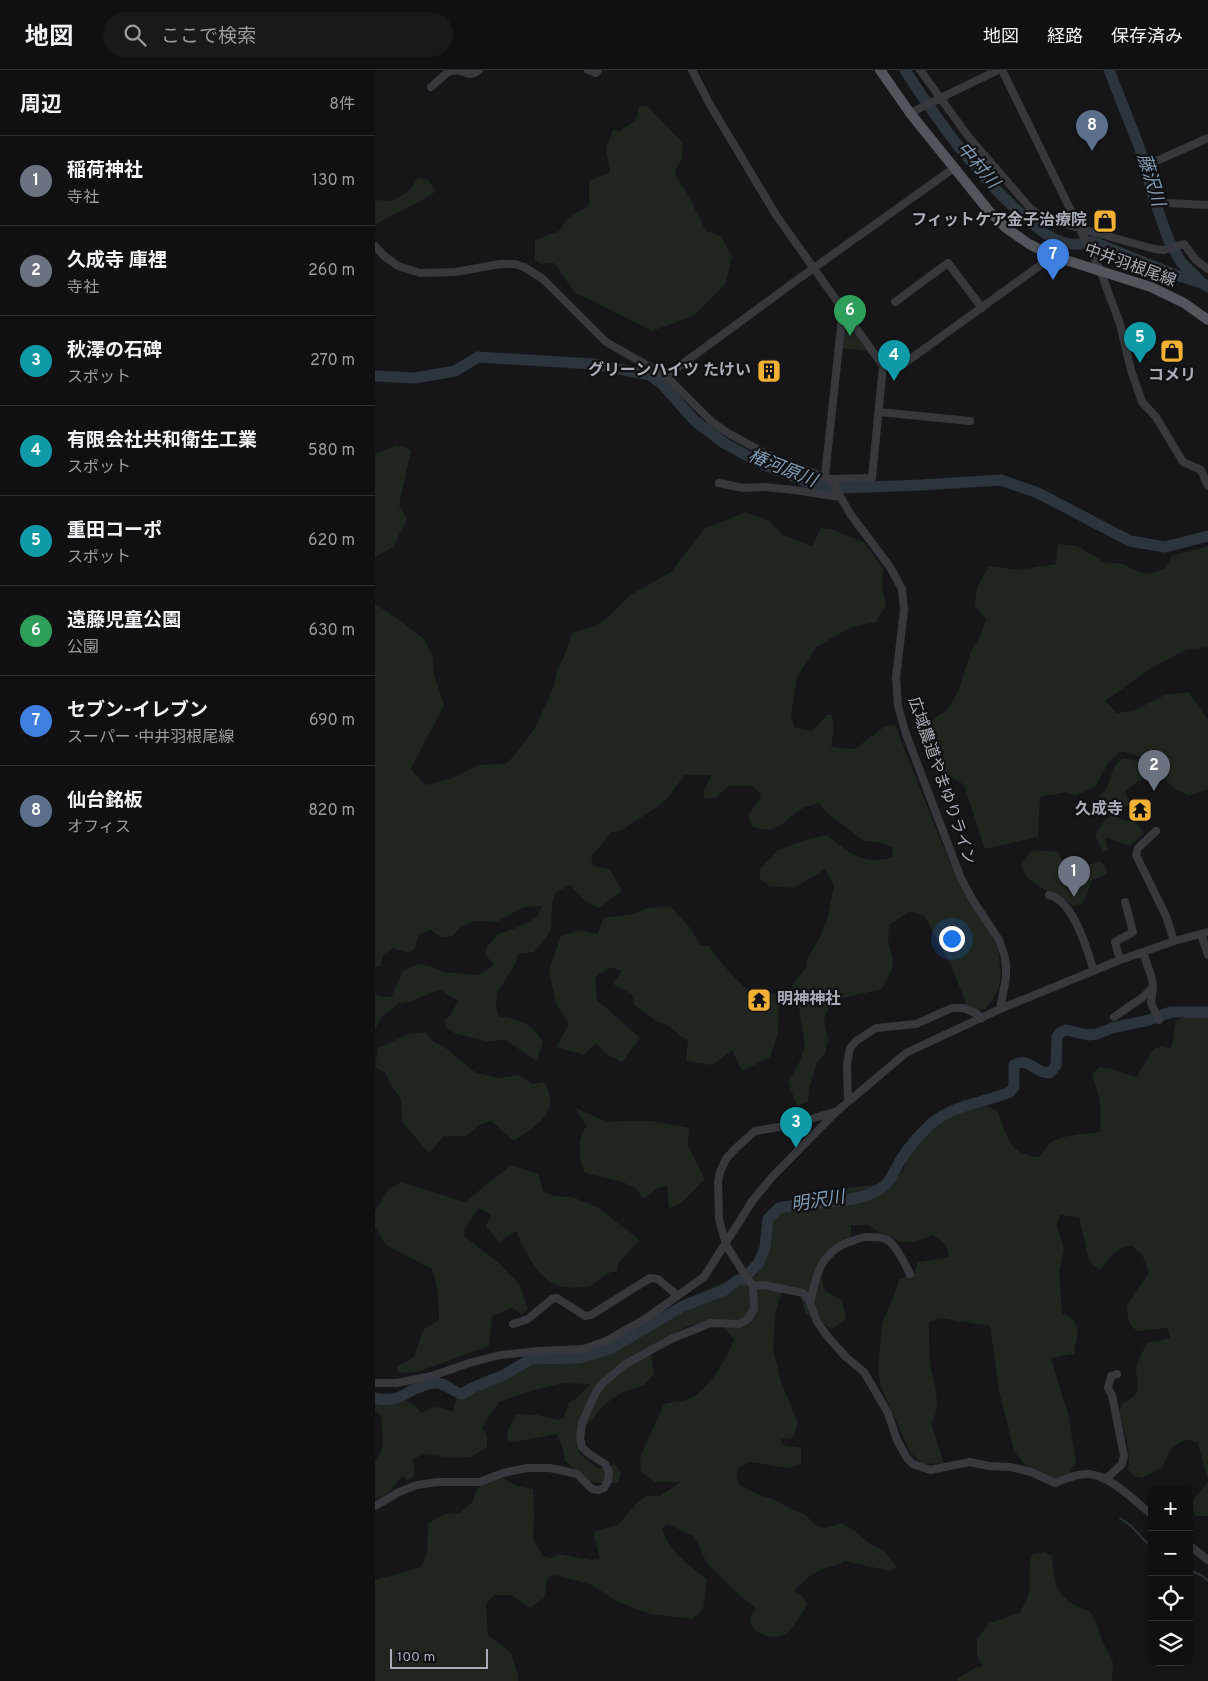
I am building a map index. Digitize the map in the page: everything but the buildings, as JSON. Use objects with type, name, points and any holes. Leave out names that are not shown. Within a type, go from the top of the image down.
[{"type":"main road","name":"中井羽根尾線","points":[[880,70],[913,111],[954,168],[989,211],[1006,228],[1029,244],[1053,256],[1151,287],[1184,303],[1208,320]]},
{"type":"street","points":[[431,87],[448,72],[456,70],[471,75],[479,70]]},
{"type":"street","points":[[588,70],[596,73],[598,70]]},
{"type":"street","points":[[375,246],[384,256],[398,266],[420,273],[455,272],[500,264],[515,264],[524,267],[543,279],[606,342],[666,376],[712,422],[728,433],[778,460],[812,473],[827,477],[872,478],[883,366],[776,215],[709,103],[692,70]]},
{"type":"street","points":[[920,70],[937,99],[1030,208],[1043,218],[1080,230],[1154,249],[1164,250],[1184,244],[1196,260],[1208,269]]},
{"type":"street","points":[[913,111],[998,70]]},
{"type":"street","points":[[1002,70],[1099,270],[1120,324],[1141,402],[1155,417],[1183,462],[1201,470],[1208,486]]},
{"type":"street","points":[[1154,162],[1208,138]]},
{"type":"street","points":[[666,376],[954,168]]},
{"type":"street","points":[[1167,203],[1208,205]]},
{"type":"street","points":[[883,366],[902,366],[1053,256]]},
{"type":"street","points":[[895,302],[948,263],[982,308]]},
{"type":"street","points":[[827,477],[843,308]]},
{"type":"street","points":[[879,412],[970,421]]},
{"type":"street","name":"広域農道やまゆりライン","points":[[827,477],[851,515],[890,567],[902,590],[904,619],[896,689],[900,717],[959,876],[999,940],[1006,965],[1006,978],[1000,1009]]},
{"type":"street","points":[[719,483],[743,488],[764,487],[839,495]]},
{"type":"street","points":[[1156,831],[1138,848],[1137,855],[1166,916],[1174,942]]},
{"type":"street","points":[[1049,895],[1055,897],[1069,911],[1085,945],[1094,971]]},
{"type":"street","points":[[1120,960],[1115,942],[1134,930],[1125,902]]},
{"type":"street","points":[[375,1383],[397,1382],[432,1376],[469,1363],[500,1355],[583,1348],[607,1341],[645,1319],[705,1277],[753,1200],[773,1176],[836,1112],[906,1053],[1000,1009],[1143,952],[1204,933],[1208,955]]},
{"type":"street","points":[[1143,952],[1153,987],[1151,1003],[1159,1020]]},
{"type":"street","points":[[1115,1017],[1143,997],[1153,987]]},
{"type":"street","points":[[848,1101],[847,1064],[850,1048],[856,1041],[876,1028],[916,1024],[952,1008],[964,1008],[982,1018]]},
{"type":"street","points":[[375,1506],[399,1492],[417,1486],[438,1482],[480,1482],[503,1473],[527,1468],[549,1468],[577,1474],[592,1489],[604,1488],[608,1481],[609,1472],[605,1464],[582,1447],[580,1438],[582,1423],[596,1392],[602,1384],[624,1364],[702,1325],[711,1323],[739,1324],[744,1322],[753,1308],[753,1286],[726,1245],[719,1219],[718,1182],[726,1159],[755,1131],[791,1125],[836,1112]]},
{"type":"street","points":[[810,1303],[819,1270],[825,1258],[834,1249],[859,1239],[878,1237],[888,1240],[896,1249],[910,1274]]},
{"type":"street","points":[[513,1324],[528,1319],[552,1299],[557,1298],[585,1316],[591,1315],[650,1278],[658,1279],[678,1296]]},
{"type":"street","points":[[753,1286],[764,1285],[803,1293],[810,1303],[817,1322],[828,1337],[846,1357],[864,1372],[888,1413],[897,1440],[907,1458],[913,1464],[929,1470],[970,1462],[989,1466],[1011,1467],[1031,1472],[1055,1483],[1070,1477],[1089,1474],[1113,1483],[1148,1512]]},
{"type":"street","points":[[1106,1479],[1123,1464],[1112,1395],[1108,1388],[1111,1376],[1117,1374]]},
{"type":"street","points":[[1193,1548],[1208,1560]]},
{"type":"shaded area","points":[[639,106],[647,106],[683,143],[682,159],[675,170],[677,179],[687,193],[706,231],[721,236],[732,256],[726,283],[693,316],[652,331],[576,294],[554,263],[541,264],[535,260],[535,240],[559,231],[568,218],[589,206],[589,181],[610,172],[606,148],[613,130],[620,131],[636,120]]},
{"type":"shaded area","points":[[418,178],[428,180],[436,191],[375,225],[375,200],[392,201],[409,191]]},
{"type":"shaded area","points":[[848,322],[867,351],[841,348],[843,324]]},
{"type":"shaded area","points":[[397,445],[411,450],[399,505],[407,519],[393,547],[375,557],[375,454]]},
{"type":"shaded area","points":[[746,512],[769,521],[783,535],[812,546],[821,528],[831,529],[865,543],[883,569],[882,587],[886,605],[876,622],[852,627],[816,647],[797,677],[791,715],[795,728],[812,731],[827,715],[832,715],[834,731],[831,746],[839,748],[855,749],[885,726],[895,725],[949,861],[998,948],[1001,975],[999,988],[993,999],[985,1009],[976,1011],[967,1005],[952,968],[928,922],[923,915],[910,911],[889,925],[888,940],[893,960],[892,969],[882,989],[835,1000],[829,1006],[824,1019],[828,1040],[825,1054],[817,1062],[809,1089],[808,1102],[797,1106],[788,1082],[799,1063],[805,1046],[799,1008],[792,986],[806,967],[807,959],[820,937],[827,920],[834,886],[825,869],[794,888],[770,886],[760,879],[760,869],[778,850],[811,838],[827,835],[842,847],[865,859],[873,860],[892,857],[893,848],[882,843],[864,841],[826,812],[819,803],[802,809],[778,827],[767,830],[760,829],[752,826],[748,815],[760,799],[761,794],[752,786],[729,786],[715,798],[704,798],[704,790],[712,775],[685,775],[660,805],[620,831],[611,832],[601,846],[591,855],[593,866],[610,869],[622,891],[598,908],[585,901],[570,885],[556,892],[552,904],[551,931],[534,952],[518,954],[515,965],[497,993],[496,1006],[499,1016],[524,1023],[539,1035],[543,1042],[536,1061],[506,1040],[486,1041],[456,1034],[447,1028],[444,1021],[450,1016],[458,1001],[441,990],[399,1003],[382,1017],[375,1029],[375,993],[378,996],[391,997],[403,971],[418,964],[430,966],[444,972],[478,975],[494,965],[485,954],[487,947],[498,934],[516,928],[537,917],[542,906],[524,907],[496,922],[475,921],[460,928],[452,936],[441,937],[431,930],[419,934],[415,948],[409,953],[393,948],[383,955],[380,966],[375,966],[375,604],[424,639],[433,658],[434,674],[444,705],[411,769],[425,785],[453,778],[478,765],[505,764],[513,757],[535,728],[554,686],[557,669],[564,657],[572,633],[595,626],[608,617],[629,596],[671,572],[704,529]]},
{"type":"shaded area","points":[[1058,544],[1077,546],[1104,562],[1123,564],[1137,571],[1149,574],[1166,568],[1172,556],[1208,546],[1208,647],[1185,650],[1150,669],[1105,701],[1117,713],[1133,711],[1165,695],[1189,692],[1208,720],[1208,789],[1189,796],[1175,789],[1156,772],[1151,764],[1136,755],[1121,751],[1107,764],[1095,787],[1075,796],[1067,792],[1040,797],[1038,837],[985,849],[964,785],[944,772],[936,764],[929,748],[930,725],[935,718],[946,711],[958,692],[971,651],[980,637],[986,619],[975,606],[977,588],[989,566],[1017,570],[1056,564]]},
{"type":"shaded area","points":[[1122,759],[1139,761],[1144,766],[1147,775],[1125,791],[1130,805],[1124,807],[1125,810],[1117,814],[1118,818],[1137,823],[1144,833],[1130,846],[1105,837],[1108,850],[1103,852],[1095,835],[1104,821],[1111,816],[1098,797],[1107,788],[1113,769]]},
{"type":"shaded area","points":[[1032,850],[1058,852],[1069,873],[1100,861],[1106,867],[1107,874],[1092,880],[1081,905],[1073,906],[1034,883],[1026,876],[1021,865]]},
{"type":"shaded area","points":[[670,906],[691,929],[701,946],[709,946],[741,984],[754,995],[779,994],[778,1033],[770,1057],[742,1071],[732,1050],[712,1065],[686,1061],[688,1040],[634,1005],[632,994],[613,984],[622,971],[611,967],[595,977],[597,1000],[640,1038],[622,1062],[606,1054],[596,1043],[584,1055],[556,1047],[569,1024],[556,1004],[549,970],[561,936],[580,930],[598,934],[603,918],[632,914],[648,908]]},
{"type":"shaded area","points":[[1185,1017],[1208,1017],[1208,1480],[1198,1443],[1186,1439],[1172,1448],[1162,1467],[1143,1478],[1133,1476],[1128,1469],[1127,1441],[1119,1413],[1122,1404],[1134,1396],[1138,1389],[1137,1363],[1147,1343],[1170,1338],[1168,1328],[1137,1331],[1131,1326],[1128,1318],[1127,1305],[1149,1273],[1142,1254],[1132,1246],[1121,1248],[1113,1254],[1100,1270],[1089,1261],[1079,1217],[1060,1215],[1057,1226],[1064,1250],[1059,1272],[1062,1313],[1074,1321],[1077,1329],[1074,1354],[1051,1358],[1068,1413],[1076,1461],[1067,1478],[1045,1479],[1024,1464],[1014,1451],[999,1391],[990,1326],[939,1318],[929,1322],[930,1362],[937,1401],[937,1409],[931,1423],[944,1463],[922,1464],[910,1452],[882,1389],[878,1373],[882,1323],[899,1280],[915,1272],[918,1262],[948,1257],[947,1249],[942,1241],[933,1235],[914,1242],[901,1242],[878,1232],[868,1225],[851,1225],[851,1238],[844,1239],[818,1263],[825,1291],[842,1300],[846,1319],[832,1329],[806,1314],[799,1292],[788,1285],[780,1296],[775,1315],[773,1348],[781,1382],[798,1423],[793,1438],[781,1439],[783,1445],[801,1448],[801,1464],[787,1468],[749,1462],[738,1468],[736,1478],[740,1485],[804,1514],[818,1527],[827,1528],[841,1523],[854,1530],[867,1542],[885,1552],[897,1567],[890,1571],[845,1561],[819,1571],[794,1591],[803,1596],[807,1605],[789,1631],[774,1637],[763,1635],[751,1624],[750,1617],[756,1609],[706,1562],[693,1536],[668,1524],[662,1528],[669,1543],[680,1557],[707,1579],[703,1609],[693,1619],[651,1614],[618,1602],[592,1585],[555,1575],[548,1577],[544,1598],[530,1608],[511,1595],[494,1595],[486,1604],[488,1635],[511,1653],[518,1681],[375,1681],[375,1580],[421,1567],[427,1553],[428,1524],[444,1514],[460,1513],[472,1502],[477,1490],[493,1472],[517,1486],[533,1489],[533,1539],[543,1556],[552,1558],[558,1554],[592,1560],[600,1559],[593,1532],[618,1525],[636,1504],[646,1496],[660,1496],[681,1482],[655,1482],[641,1472],[640,1457],[664,1404],[688,1399],[703,1390],[721,1365],[734,1340],[725,1330],[715,1324],[705,1323],[682,1329],[650,1347],[654,1374],[644,1385],[621,1393],[605,1404],[586,1426],[579,1453],[597,1468],[615,1464],[621,1473],[618,1483],[588,1481],[564,1460],[564,1452],[557,1434],[515,1442],[507,1440],[508,1429],[517,1414],[537,1415],[559,1420],[564,1417],[569,1402],[576,1399],[590,1384],[564,1383],[531,1391],[499,1402],[482,1427],[487,1436],[487,1447],[471,1457],[455,1458],[424,1454],[413,1459],[415,1475],[407,1481],[403,1475],[391,1490],[375,1499],[375,1462],[381,1452],[383,1441],[381,1416],[375,1411],[375,1393],[393,1394],[415,1406],[422,1413],[430,1408],[437,1407],[453,1412],[456,1399],[462,1387],[490,1374],[507,1370],[531,1356],[580,1353],[606,1345],[693,1296],[737,1276],[757,1275],[765,1244],[776,1216],[786,1208],[814,1195],[830,1191],[892,1183],[904,1170],[911,1139],[933,1117],[964,1099],[987,1106],[998,1112],[1011,1143],[1021,1152],[1029,1155],[1039,1157],[1049,1144],[1059,1139],[1073,1135],[1100,1132],[1100,1103],[1092,1074],[1099,1067],[1136,1077],[1154,1049],[1162,1046],[1171,1049],[1176,1021]]},
{"type":"shaded area","points":[[425,1032],[434,1042],[447,1049],[476,1073],[499,1078],[519,1075],[532,1084],[544,1082],[549,1093],[550,1102],[544,1117],[514,1141],[491,1121],[479,1125],[466,1136],[444,1136],[429,1153],[402,1122],[401,1099],[390,1084],[386,1073],[375,1067],[378,1048],[409,1034]]},
{"type":"shaded area","points":[[575,1108],[608,1122],[653,1121],[689,1128],[688,1145],[705,1179],[680,1204],[669,1208],[667,1186],[658,1188],[643,1199],[635,1187],[585,1173],[580,1156],[580,1143],[587,1126]]},
{"type":"shaded area","points":[[511,1165],[539,1174],[543,1192],[555,1196],[572,1197],[597,1207],[640,1240],[618,1263],[617,1271],[606,1274],[594,1284],[585,1287],[556,1285],[539,1272],[532,1263],[516,1231],[499,1242],[486,1227],[491,1215],[479,1208],[465,1228],[464,1236],[498,1262],[520,1285],[528,1310],[522,1314],[512,1308],[492,1316],[489,1346],[417,1372],[397,1373],[397,1367],[414,1357],[423,1330],[439,1320],[438,1294],[432,1269],[386,1245],[375,1227],[375,1211],[389,1189],[401,1182],[465,1202]]},
{"type":"shaded area","points":[[1208,1481],[1208,1516],[1196,1516],[1193,1512],[1193,1501]]},
{"type":"shaded area","points":[[1044,1552],[1052,1556],[1056,1584],[1061,1594],[1074,1605],[1090,1611],[1103,1643],[1112,1659],[1112,1681],[957,1681],[958,1678],[975,1668],[983,1666],[977,1656],[977,1639],[989,1623],[1020,1613],[1027,1599],[1032,1555]]},
{"type":"waterway","name":"中村川","points":[[905,70],[932,110],[975,167],[1008,202],[1042,232],[1065,243],[1094,242],[1173,274],[1202,283],[1208,287]]},
{"type":"waterway","name":"藤沢川","points":[[1109,70],[1140,149],[1153,196],[1169,241],[1181,262],[1201,282]]},
{"type":"waterway","name":"椿河原川","points":[[375,376],[415,378],[455,371],[478,357],[593,364],[650,375],[662,384],[695,421],[724,443],[762,464],[810,483],[842,488],[1001,480],[1038,493],[1130,541],[1165,547],[1208,536]]},
{"type":"waterway","name":"明沢川","points":[[375,1398],[392,1399],[434,1383],[442,1384],[462,1394],[504,1375],[531,1359],[579,1358],[610,1349],[683,1306],[725,1290],[738,1280],[742,1280],[758,1264],[765,1248],[768,1219],[779,1208],[849,1200],[877,1191],[887,1183],[909,1148],[932,1123],[960,1108],[1010,1092],[1014,1087],[1014,1065],[1024,1062],[1039,1070],[1050,1073],[1056,1065],[1057,1037],[1061,1032],[1066,1030],[1088,1035],[1097,1034],[1171,1012],[1208,1012]]},
{"type":"waterway","points":[[1120,1518],[1130,1525],[1148,1544]]},
{"type":"waterway","points":[[1193,1572],[1203,1576],[1208,1581]]},
{"type":"place","name":"仙台銘板","points":[[1092,151]]},
{"type":"place","name":"フィットケア金子治療院","points":[[1105,221]]},
{"type":"place","name":"セブン-イレブン","points":[[1053,280]]},
{"type":"place","name":"遠藤児童公園","points":[[850,336]]},
{"type":"place","name":"コメリ","points":[[1172,351]]},
{"type":"place","name":"重田コーポ","points":[[1140,363]]},
{"type":"place","name":"グリーンハイツ たけい","points":[[769,371]]},
{"type":"place","name":"有限会社共和衛生工業","points":[[894,381]]},
{"type":"place","name":"久成寺 庫裡","points":[[1154,791]]},
{"type":"place","name":"久成寺","points":[[1140,810]]},
{"type":"place","name":"稲荷神社","points":[[1074,897]]},
{"type":"place","name":"明神神社","points":[[759,1000]]},
{"type":"place","name":"秋澤の石碑","points":[[796,1148]]}]
